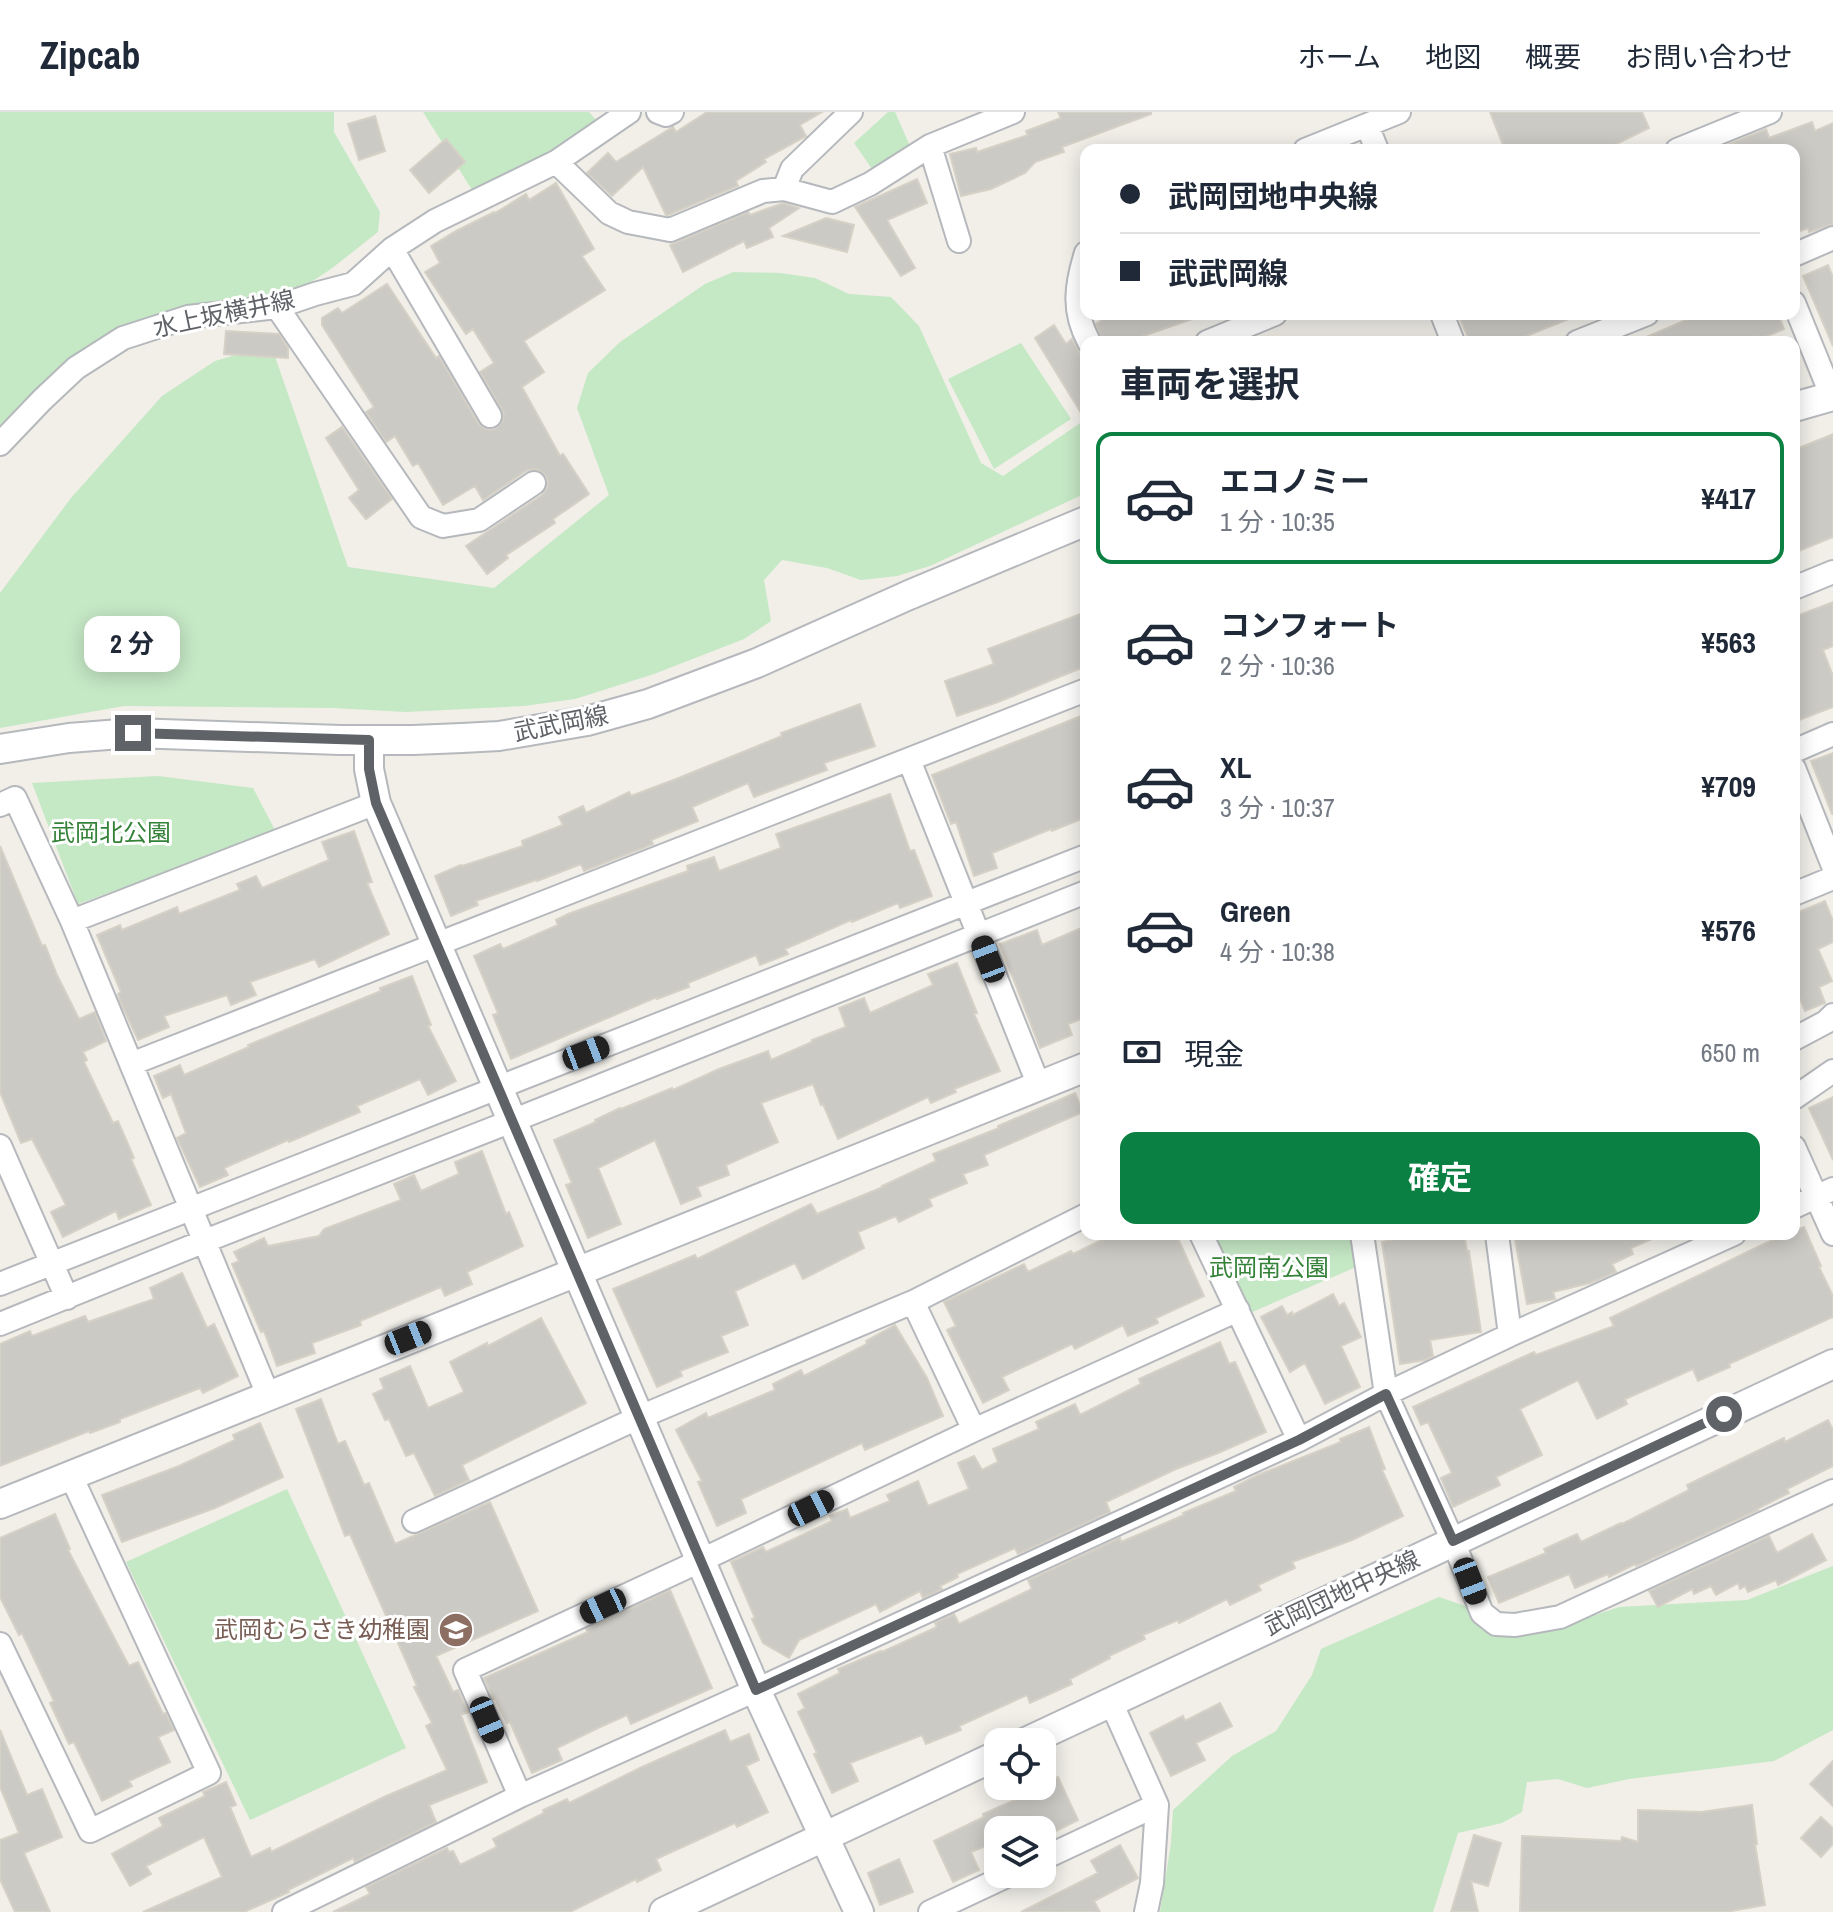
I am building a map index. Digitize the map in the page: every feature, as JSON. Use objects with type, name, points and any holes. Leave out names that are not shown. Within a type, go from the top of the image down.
[{"type":"street","name":"水上坂横井線","points":[[0,444],[76,368],[123,338],[188,317],[277,307],[353,284],[392,249],[435,221],[556,162],[629,112]]},
{"type":"street","points":[[658,112],[666,115],[672,112]]},
{"type":"street","points":[[784,189],[792,169],[851,112]]},
{"type":"street","points":[[556,162],[609,213],[628,222],[670,230],[763,191],[784,189],[832,202],[870,184],[930,146],[1013,112]]},
{"type":"street","points":[[1320,144],[1399,112]]},
{"type":"street","points":[[1692,144],[1770,112]]},
{"type":"street","points":[[1367,125],[1375,144]]},
{"type":"street","points":[[930,146],[959,241]]},
{"type":"street","points":[[1800,252],[1833,238]]},
{"type":"street","points":[[392,249],[490,416]]},
{"type":"street","points":[[1080,273],[1076,287],[1080,319]]},
{"type":"street","points":[[277,307],[421,517],[443,526],[479,520],[534,483]]},
{"type":"street","points":[[1800,318],[1832,397],[1800,405]]},
{"type":"street","points":[[1222,336],[1260,320]]},
{"type":"street","points":[[1592,336],[1632,320]]},
{"type":"street","name":"武武岡線","points":[[14,746],[133,733],[413,740],[499,736],[587,721],[648,704],[757,663],[1080,524]]},
{"type":"street","points":[[1800,586],[1833,572]]},
{"type":"street","points":[[131,1064],[1080,692]]},
{"type":"street","points":[[1800,748],[1833,734]]},
{"type":"street","points":[[369,740],[369,769],[376,803],[756,1690],[859,1912]]},
{"type":"street","points":[[909,760],[1039,1086]]},
{"type":"street","points":[[1800,783],[1833,866]]},
{"type":"street","points":[[0,805],[15,798],[72,921],[268,1395]]},
{"type":"street","points":[[72,921],[376,803]]},
{"type":"street","points":[[0,1284],[1080,858]]},
{"type":"street","points":[[1800,892],[1833,878]]},
{"type":"street","points":[[0,1324],[1080,894]]},
{"type":"street","points":[[1800,1036],[1833,1015]]},
{"type":"street","points":[[0,1504],[1080,1069]]},
{"type":"street","points":[[1800,1094],[1833,1071]]},
{"type":"street","points":[[0,1146],[67,1298]]},
{"type":"street","points":[[1800,1156],[1824,1193],[1833,1234]]},
{"type":"street","points":[[1800,1204],[1824,1193]]},
{"type":"street","points":[[414,1521],[640,1417],[913,1302],[1080,1218]]},
{"type":"street","points":[[1204,1240],[1299,1440]]},
{"type":"street","points":[[1363,1240],[1386,1394],[1482,1613],[1496,1624],[1515,1625],[1560,1617],[1833,1491]]},
{"type":"street","points":[[1498,1240],[1510,1335]]},
{"type":"street","points":[[284,1912],[520,1796],[1299,1440],[1386,1394],[1510,1335],[1721,1240]]},
{"type":"street","points":[[913,1302],[974,1430]]},
{"type":"street","points":[[520,1796],[465,1670],[974,1430],[1238,1310]]},
{"type":"street","name":"武岡団地中央線","points":[[1056,1728],[1833,1364]]},
{"type":"street","points":[[0,1644],[90,1831],[209,1773],[71,1476]]},
{"type":"street","points":[[1111,1702],[1157,1805],[1152,1883],[1146,1912]]},
{"type":"street","points":[[664,1912],[984,1762]]},
{"type":"street","points":[[1056,1852],[1157,1805]]},
{"type":"street","points":[[930,1912],[984,1887]]},
{"type":"green space","points":[[0,112],[334,112],[334,132],[380,212],[378,232],[331,269],[285,299],[101,344],[0,433]]},
{"type":"green space","points":[[423,112],[589,112],[604,129],[479,201]]},
{"type":"green space","points":[[888,112],[895,112],[910,146],[872,169],[854,143]]},
{"type":"green space","points":[[733,272],[780,273],[815,278],[849,294],[891,297],[919,326],[981,463],[1003,476],[1080,423],[1080,496],[930,566],[897,576],[861,580],[827,568],[782,560],[764,580],[771,621],[744,639],[654,674],[575,699],[524,706],[406,712],[333,708],[124,706],[0,728],[0,593],[71,498],[162,396],[215,361],[271,345],[348,567],[494,588],[609,495],[577,408],[588,373],[620,342],[705,284]]},
{"type":"green space","points":[[1021,343],[1071,419],[994,469],[948,379]]},
{"type":"green space","name":"武岡北公園","points":[[158,776],[253,788],[276,832],[78,904],[32,783]]},
{"type":"green space","name":"武岡南公園","points":[[1218,1240],[1354,1240],[1356,1267],[1250,1313]]},
{"type":"green space","points":[[287,1489],[406,1748],[250,1820],[126,1562]]},
{"type":"green space","points":[[1833,1566],[1833,1730],[1774,1761],[1629,1779],[1587,1788],[1558,1779],[1527,1782],[1522,1812],[1502,1823],[1458,1833],[1433,1912],[1160,1912],[1173,1810],[1232,1756],[1276,1731],[1312,1675],[1321,1649],[1439,1597],[1465,1606],[1482,1630],[1516,1637],[1619,1607],[1747,1600]]},
{"type":"building","points":[[707,112],[822,112],[800,125],[806,136],[764,159],[766,162],[736,181],[738,186],[668,215],[643,167],[612,196],[587,173],[608,153],[616,162],[673,127],[676,132]]},
{"type":"building","points":[[1058,112],[1151,114],[1062,147],[1064,152],[1035,162],[1025,173],[991,189],[961,196],[950,154],[976,148],[977,152],[1028,135],[1026,131],[1061,118]]},
{"type":"building","points":[[1490,112],[1642,112],[1649,128],[1616,144],[1503,144]]},
{"type":"building","points":[[375,116],[385,151],[359,160],[348,124]]},
{"type":"building","points":[[1812,122],[1815,131],[1833,123],[1833,224],[1809,232],[1808,228],[1800,231],[1800,144],[1730,144],[1766,129],[1769,138]]},
{"type":"building","points":[[446,139],[465,162],[429,193],[410,170]]},
{"type":"building","points":[[917,179],[927,203],[887,220],[915,268],[901,276],[855,207]]},
{"type":"building","points":[[556,183],[594,249],[582,256],[605,290],[524,341],[544,372],[522,387],[560,456],[563,454],[589,494],[553,519],[555,523],[506,555],[508,558],[487,574],[466,546],[542,495],[547,488],[546,476],[532,469],[483,500],[475,486],[443,505],[418,463],[413,466],[395,436],[386,442],[366,412],[374,407],[322,325],[322,318],[338,308],[342,313],[387,284],[436,358],[439,356],[478,423],[491,430],[496,428],[504,415],[480,372],[494,363],[473,329],[466,334],[425,272],[440,263],[431,246],[526,194],[529,200]]},
{"type":"building","points":[[783,203],[799,208],[769,228],[773,237],[747,248],[744,241],[683,272],[670,245],[748,212],[750,215]]},
{"type":"building","points":[[826,218],[854,225],[847,252],[783,236]]},
{"type":"building","points":[[1828,265],[1833,277],[1833,346],[1803,276]]},
{"type":"building","points":[[1102,320],[1189,320],[1143,336],[1101,336],[1096,324]]},
{"type":"building","points":[[1461,320],[1566,320],[1526,336],[1467,336]]},
{"type":"building","points":[[1686,320],[1780,320],[1784,329],[1766,336],[1649,336]]},
{"type":"building","points":[[1054,325],[1066,344],[1072,339],[1080,353],[1080,411],[1035,338]]},
{"type":"building","points":[[226,331],[279,334],[288,348],[288,358],[224,354]]},
{"type":"building","points":[[342,427],[392,499],[366,519],[349,498],[359,490],[326,438]]},
{"type":"building","points":[[1833,434],[1833,537],[1800,551],[1800,448]]},
{"type":"building","points":[[1833,602],[1833,646],[1823,650],[1833,676],[1833,707],[1800,720],[1800,615]]},
{"type":"building","points":[[1080,614],[1080,668],[957,716],[945,681],[994,664],[988,649]]},
{"type":"building","points":[[860,704],[875,746],[824,763],[827,770],[754,797],[748,783],[692,807],[698,821],[651,840],[653,844],[584,871],[581,864],[476,901],[478,905],[451,916],[435,876],[523,846],[522,841],[563,825],[559,817],[583,806],[586,813],[629,792],[631,796],[676,779],[782,736],[781,733]]},
{"type":"building","points":[[1080,716],[1080,819],[992,853],[997,868],[974,876],[956,822],[951,824],[932,775]]},
{"type":"building","points":[[1833,753],[1833,814],[1832,814],[1811,761]]},
{"type":"building","points":[[890,794],[910,851],[914,850],[932,896],[900,908],[898,903],[851,920],[785,949],[788,954],[760,965],[756,955],[688,983],[689,987],[657,997],[511,1059],[493,1015],[498,1013],[474,956],[500,944],[503,949],[558,925],[556,920],[568,914],[688,871],[687,866],[714,857],[719,871],[781,848],[776,834]]},
{"type":"building","points":[[354,831],[372,882],[367,883],[389,934],[319,967],[315,959],[250,982],[256,995],[231,1005],[227,995],[164,1016],[169,1027],[138,1040],[120,1001],[118,994],[121,992],[97,935],[120,925],[122,930],[177,907],[179,914],[240,890],[237,884],[256,876],[262,888],[267,886],[329,860],[322,842]]},
{"type":"building","points":[[0,846],[42,946],[45,945],[79,1019],[95,1012],[106,1041],[83,1052],[87,1060],[84,1062],[113,1123],[118,1121],[151,1205],[119,1219],[116,1211],[63,1237],[51,1212],[66,1205],[32,1139],[21,1143],[0,1092]]},
{"type":"building","points":[[1825,901],[1833,921],[1833,942],[1818,949],[1832,981],[1819,987],[1825,1003],[1805,1011],[1800,999],[1800,911]]},
{"type":"building","points":[[1080,929],[1080,1019],[1068,1024],[1072,1035],[1040,1048],[1000,944],[1037,930],[1042,945]]},
{"type":"building","points":[[957,963],[977,1013],[974,1014],[1000,1071],[954,1089],[956,1092],[931,1103],[928,1097],[838,1139],[813,1084],[761,1103],[778,1142],[726,1165],[729,1175],[697,1187],[701,1196],[681,1204],[655,1140],[598,1168],[621,1224],[588,1238],[566,1185],[572,1183],[554,1140],[620,1108],[673,1090],[719,1069],[768,1051],[771,1060],[812,1042],[846,1027],[839,1008],[864,998],[870,1013],[933,985],[928,974]]},
{"type":"building","points":[[412,976],[431,1025],[428,1026],[456,1081],[428,1095],[420,1079],[357,1106],[360,1112],[224,1168],[228,1175],[200,1187],[177,1138],[186,1133],[171,1094],[163,1098],[154,1076],[180,1065],[184,1075]]},
{"type":"building","points":[[1075,1093],[1080,1105],[1080,1113],[984,1155],[988,1165],[963,1174],[967,1183],[929,1199],[932,1206],[899,1222],[896,1216],[858,1232],[864,1248],[803,1279],[795,1263],[735,1291],[748,1325],[721,1336],[728,1352],[680,1371],[682,1376],[657,1387],[613,1289],[695,1255],[697,1259],[811,1204],[817,1214],[883,1187],[936,1161],[933,1154]]},
{"type":"building","points":[[1833,1097],[1833,1160],[1809,1108]]},
{"type":"building","points":[[482,1151],[506,1214],[509,1212],[523,1246],[467,1272],[472,1284],[445,1296],[441,1287],[360,1321],[361,1325],[312,1343],[315,1353],[277,1366],[232,1264],[239,1261],[234,1252],[264,1238],[268,1246],[319,1236],[324,1229],[401,1200],[394,1184],[414,1175],[421,1191],[459,1174],[455,1162]]},
{"type":"building","points":[[1804,1227],[1833,1296],[1833,1317],[1698,1381],[1693,1369],[1625,1399],[1627,1404],[1597,1419],[1578,1380],[1520,1409],[1542,1455],[1496,1477],[1500,1485],[1453,1507],[1441,1478],[1452,1473],[1428,1422],[1421,1425],[1413,1407],[1534,1352],[1536,1355],[1614,1326],[1610,1318],[1766,1243],[1800,1240],[1800,1229]]},
{"type":"building","points":[[1102,1240],[1179,1240],[1204,1296],[1156,1318],[1158,1323],[1128,1336],[1123,1325],[1075,1349],[1072,1344],[1002,1377],[1009,1390],[983,1403],[947,1330],[956,1326],[944,1302],[1024,1264],[1028,1272],[1071,1251],[1073,1254]]},
{"type":"building","points":[[1465,1240],[1481,1332],[1430,1340],[1433,1356],[1400,1364],[1382,1242]]},
{"type":"building","points":[[1515,1240],[1649,1240],[1631,1248],[1633,1254],[1612,1264],[1616,1272],[1590,1283],[1553,1292],[1555,1299],[1527,1304]]},
{"type":"building","points":[[182,1273],[207,1328],[214,1324],[238,1376],[203,1393],[200,1388],[120,1419],[120,1422],[0,1466],[0,1344],[30,1331],[32,1336],[85,1316],[88,1322],[154,1299],[150,1288]]},
{"type":"building","points":[[1333,1294],[1339,1306],[1344,1303],[1361,1337],[1341,1346],[1360,1387],[1325,1404],[1305,1363],[1290,1372],[1261,1317],[1282,1306],[1287,1315],[1292,1312],[1293,1315]]},
{"type":"building","points":[[541,1318],[586,1403],[462,1465],[469,1480],[435,1496],[414,1453],[406,1456],[389,1419],[385,1420],[373,1394],[384,1389],[380,1379],[410,1366],[428,1408],[464,1392],[450,1362]]},
{"type":"building","points":[[895,1325],[927,1378],[943,1416],[865,1450],[862,1443],[741,1499],[746,1513],[717,1526],[698,1482],[702,1481],[676,1430],[706,1413],[708,1418],[775,1390],[773,1384],[801,1370],[804,1376],[867,1344],[866,1341]]},
{"type":"building","points":[[1220,1342],[1229,1364],[1235,1362],[1266,1432],[1106,1502],[1110,1512],[1018,1554],[1015,1548],[957,1574],[958,1577],[940,1586],[942,1589],[923,1598],[920,1591],[880,1612],[876,1604],[799,1640],[789,1658],[763,1643],[731,1562],[763,1547],[766,1552],[832,1521],[830,1516],[847,1509],[850,1518],[890,1501],[887,1495],[918,1481],[928,1506],[969,1489],[958,1463],[974,1456],[982,1470],[998,1462],[993,1449],[1039,1429],[1036,1422],[1075,1404],[1080,1415],[1141,1384],[1139,1379]]},
{"type":"building","points":[[321,1399],[338,1444],[345,1441],[364,1485],[369,1483],[395,1544],[490,1502],[538,1611],[436,1656],[453,1692],[458,1690],[468,1712],[461,1715],[487,1782],[429,1805],[436,1822],[355,1862],[353,1858],[244,1912],[143,1912],[222,1877],[204,1837],[146,1866],[151,1874],[130,1886],[112,1854],[163,1826],[159,1818],[205,1796],[203,1792],[226,1782],[236,1805],[230,1807],[251,1857],[270,1848],[271,1852],[447,1770],[426,1726],[432,1723],[414,1687],[417,1686],[350,1534],[345,1536],[296,1409]]},
{"type":"building","points":[[1828,1420],[1833,1430],[1833,1466],[1787,1489],[1789,1493],[1609,1577],[1608,1574],[1575,1588],[1569,1574],[1499,1603],[1488,1577],[1546,1553],[1544,1549],[1577,1534],[1581,1542],[1622,1524],[1689,1490],[1687,1485]]},
{"type":"building","points":[[260,1423],[283,1477],[215,1508],[122,1542],[102,1495],[179,1466],[235,1440],[233,1435]]},
{"type":"building","points":[[1369,1427],[1385,1469],[1382,1470],[1403,1516],[1352,1540],[1292,1562],[1295,1568],[1258,1585],[1261,1590],[1230,1605],[1227,1599],[1179,1623],[1178,1620],[1143,1635],[1145,1639],[1070,1679],[1072,1684],[1030,1703],[1027,1695],[959,1726],[961,1730],[926,1744],[922,1735],[850,1763],[858,1781],[832,1793],[798,1712],[805,1708],[798,1694],[840,1673],[838,1669],[937,1627],[935,1623],[954,1614],[959,1624],[1032,1589],[1028,1580],[1120,1538],[1121,1542],[1184,1515],[1236,1491],[1234,1487],[1258,1475],[1341,1442],[1340,1439]]},
{"type":"building","points":[[55,1514],[68,1550],[129,1666],[138,1662],[174,1730],[158,1737],[170,1762],[129,1781],[132,1786],[102,1801],[74,1742],[69,1744],[50,1703],[54,1701],[22,1633],[19,1635],[0,1597],[0,1538]]},
{"type":"building","points":[[1812,1534],[1826,1560],[1778,1585],[1776,1580],[1748,1592],[1745,1586],[1740,1589],[1738,1583],[1716,1595],[1711,1586],[1694,1594],[1692,1589],[1658,1607],[1649,1591],[1769,1536],[1777,1553]]},
{"type":"building","points":[[670,1590],[712,1688],[631,1724],[627,1715],[600,1727],[557,1748],[562,1760],[532,1773],[510,1722],[507,1723],[484,1678],[588,1632],[586,1629]]},
{"type":"building","points":[[1220,1703],[1232,1726],[1196,1743],[1205,1760],[1171,1776],[1150,1733],[1183,1716],[1185,1721]]},
{"type":"building","points":[[0,1730],[27,1795],[42,1789],[62,1837],[24,1853],[50,1912],[15,1912],[0,1879],[0,1840],[19,1833],[0,1787]]},
{"type":"building","points":[[725,1730],[730,1742],[749,1734],[759,1760],[746,1766],[768,1812],[737,1827],[735,1823],[656,1859],[661,1870],[637,1882],[636,1879],[570,1912],[333,1912],[370,1894],[366,1887],[447,1848],[449,1852],[453,1851],[460,1865],[497,1847],[493,1839],[544,1813],[543,1810],[567,1799],[569,1803]]},
{"type":"building","points":[[1833,1761],[1833,1806],[1810,1784]]},
{"type":"building","points":[[1056,1778],[1078,1820],[1056,1831],[1056,1816],[984,1817],[983,1814],[1015,1800],[1056,1800]]},
{"type":"building","points":[[1752,1805],[1765,1905],[1726,1912],[1520,1912],[1522,1836],[1621,1841],[1622,1837],[1638,1842],[1638,1810],[1701,1812]]},
{"type":"building","points":[[984,1817],[984,1847],[971,1852],[979,1870],[953,1882],[934,1841]]},
{"type":"building","points":[[1821,1817],[1833,1828],[1833,1844],[1821,1857],[1801,1838]]},
{"type":"building","points":[[1474,1835],[1501,1843],[1488,1886],[1471,1881],[1478,1912],[1451,1912]]},
{"type":"building","points":[[1120,1845],[1138,1878],[1094,1901],[1100,1912],[1021,1912],[1098,1873],[1091,1861]]},
{"type":"building","points":[[899,1859],[913,1892],[880,1905],[868,1873]]},
{"type":"place","name":"武岡むらさき幼稚園","points":[[456,1630]]},
{"type":"route","points":[[133,733],[369,740],[369,769],[376,803],[756,1690],[1299,1440],[1386,1394],[1453,1541],[1724,1414]]}]
